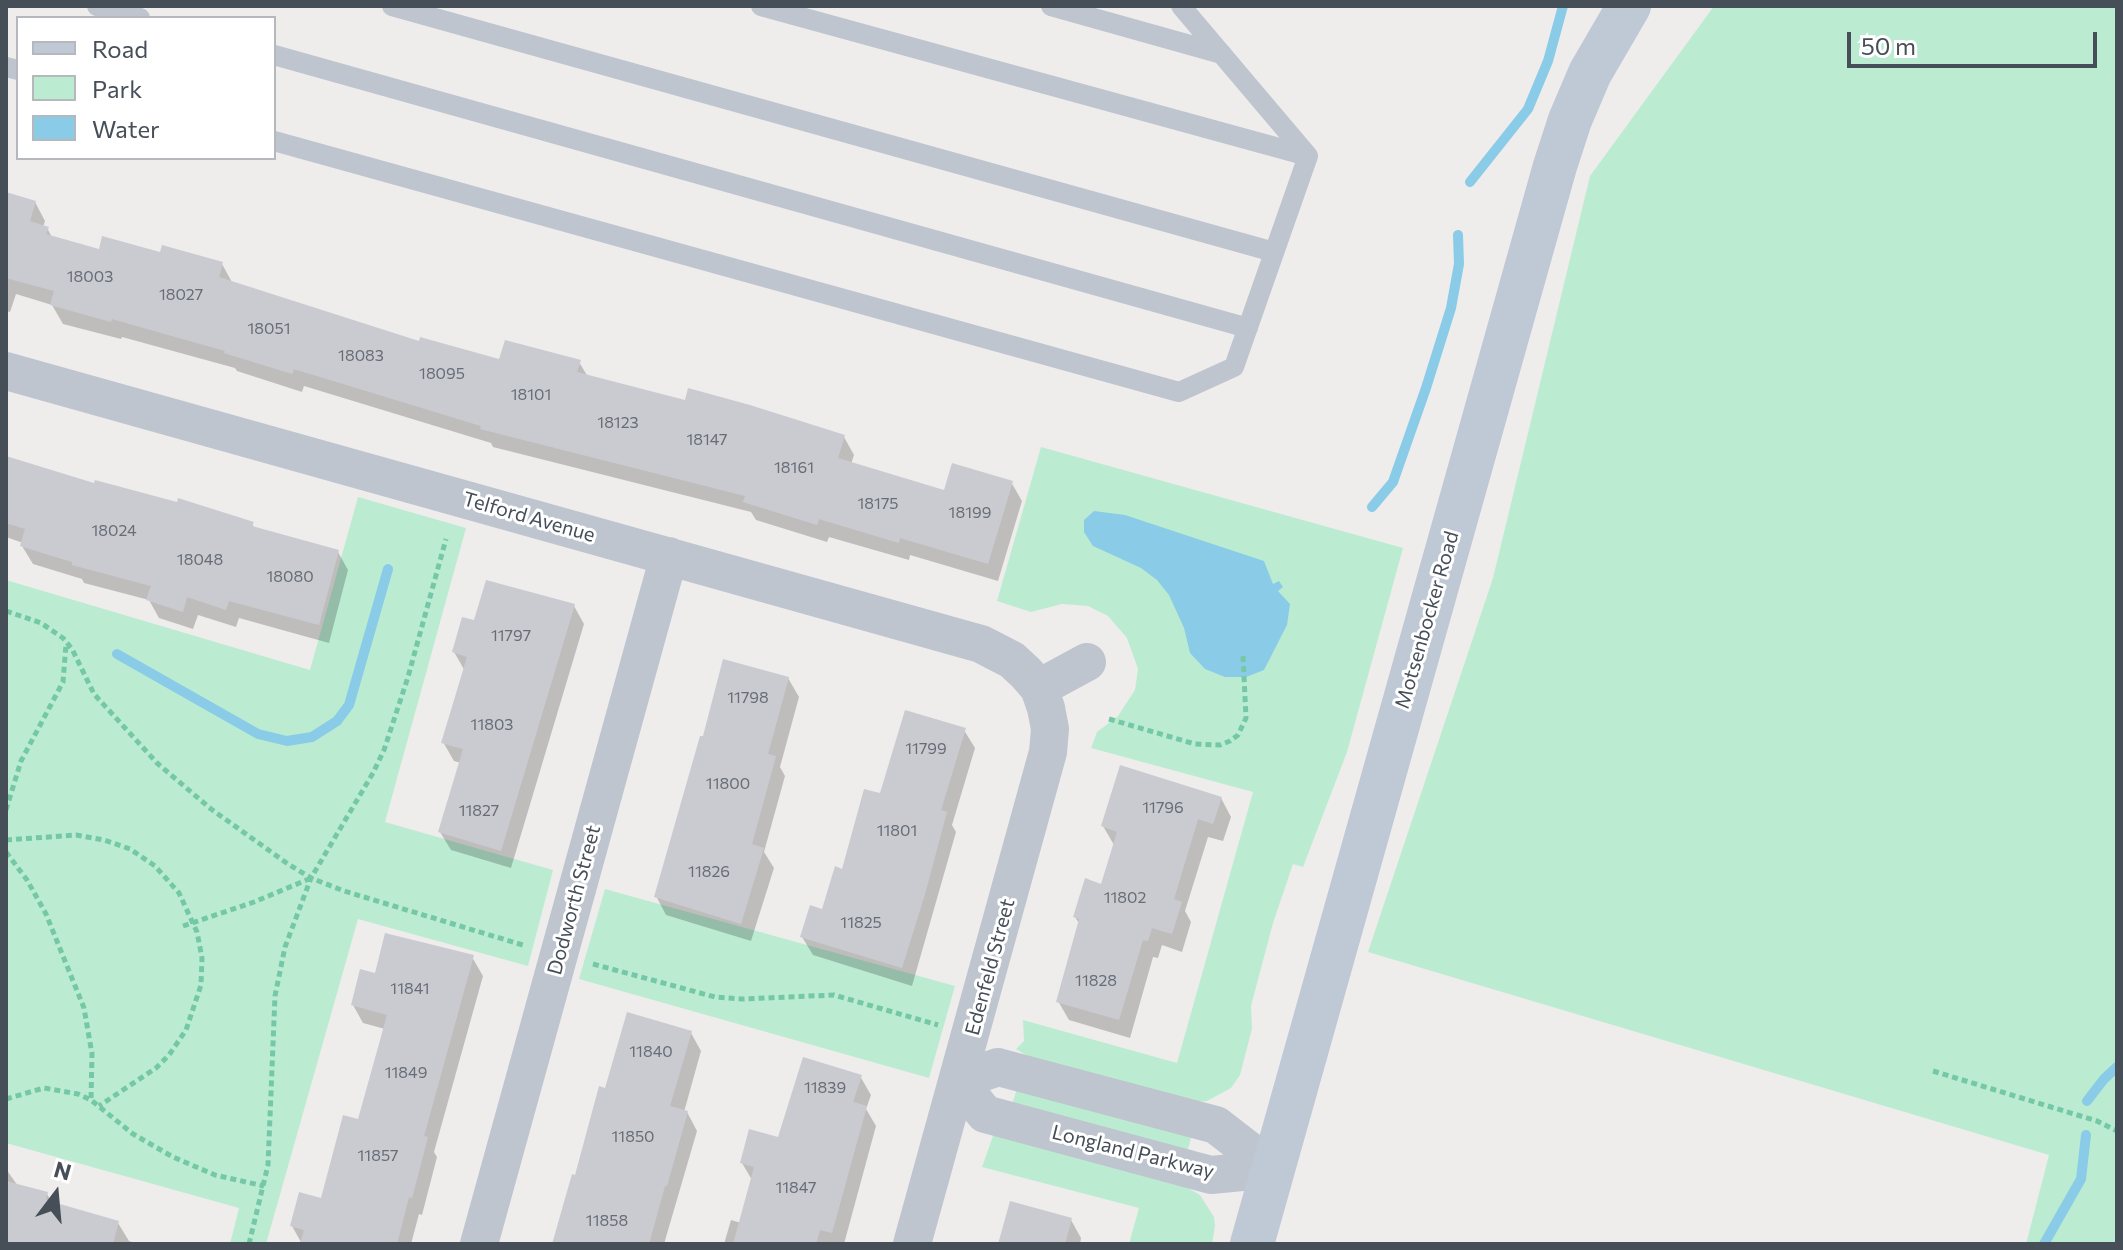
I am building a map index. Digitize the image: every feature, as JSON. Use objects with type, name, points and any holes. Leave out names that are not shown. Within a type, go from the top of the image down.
[{"type":"main road","name":"Motsenbocker Road","points":[[1252,1244],[1555,166],[1590,73],[1629,6]]},
{"type":"street","name":"Telford Avenue","points":[[6,371],[981,644],[1012,660],[1039,688]]},
{"type":"street","name":"Dodworth Street","points":[[479,1244],[669,556]]},
{"type":"street","points":[[1039,688],[1087,662]]},
{"type":"street","name":"Edenfeld Street","points":[[912,1244],[1048,752],[1050,729],[1039,688]]},
{"type":"street","name":"Longland Parkway","points":[[998,1067],[1216,1125],[1273,1169],[1211,1175],[985,1114],[958,1081],[998,1067]]},
{"type":"lane","points":[[97,6],[133,16]]},
{"type":"lane","points":[[392,6],[1274,252]]},
{"type":"lane","points":[[761,6],[1308,156]]},
{"type":"lane","points":[[1051,6],[1222,54]]},
{"type":"lane","points":[[1181,6],[1308,156]]},
{"type":"lane","points":[[276,56],[1248,328]]},
{"type":"lane","points":[[276,142],[1179,392],[1234,367],[1308,156]]},
{"type":"path","points":[[249,1244],[264,1186],[270,1142],[275,996],[285,947],[311,878],[384,750],[408,677],[446,539]]},
{"type":"path","points":[[6,611],[41,623],[66,642],[94,694],[157,763],[247,836],[311,878],[344,891],[534,948]]},
{"type":"path","points":[[6,810],[21,761],[63,682],[66,642]]},
{"type":"path","points":[[1109,719],[1195,744],[1220,745],[1230,741],[1238,735],[1246,718],[1243,656]]},
{"type":"path","points":[[6,840],[76,835],[117,843],[143,857],[165,876],[179,893],[193,922],[200,944],[202,971],[197,1000],[186,1030],[156,1068],[99,1106]]},
{"type":"path","points":[[6,852],[42,906],[84,1008],[92,1054],[91,1100]]},
{"type":"path","points":[[183,926],[233,910],[311,878]]},
{"type":"path","points":[[584,961],[715,997],[743,999],[834,995],[946,1027]]},
{"type":"path","points":[[1933,1071],[2097,1121],[2117,1131]]},
{"type":"path","points":[[6,1099],[44,1088],[65,1090],[91,1100],[133,1134],[173,1157],[215,1175],[264,1186]]},
{"type":"green space","points":[[1714,6],[2117,6],[2117,1244],[2026,1244],[2049,1155],[1368,952],[1493,578],[1590,176]]},
{"type":"green space","points":[[1041,447],[1403,548],[1347,752],[1303,867],[1293,864],[1273,923],[1251,1006],[1252,1029],[1240,1075],[1231,1088],[1207,1101],[1194,1102],[1029,1057],[1016,1049],[1024,1041],[1023,1020],[1177,1063],[1253,792],[1091,748],[1097,732],[1118,716],[1135,690],[1138,669],[1127,638],[1108,616],[1088,606],[1062,604],[1031,612],[997,601]]},
{"type":"green space","points":[[358,497],[466,528],[385,822],[553,870],[528,966],[358,919],[266,1244],[230,1244],[239,1208],[6,1143],[6,580],[310,670]]},
{"type":"green space","points":[[605,889],[955,986],[929,1078],[579,979]]},
{"type":"green space","points":[[1018,1086],[1192,1135],[1186,1156],[1011,1107]]},
{"type":"green space","points":[[993,1136],[1188,1188],[1200,1195],[1214,1217],[1212,1244],[1129,1244],[1139,1208],[982,1167]]},
{"type":"water","points":[[1094,511],[1125,515],[1264,561],[1273,584],[1279,581],[1283,587],[1278,591],[1290,604],[1287,625],[1264,670],[1246,677],[1225,677],[1205,669],[1190,653],[1184,628],[1169,595],[1157,580],[1141,568],[1093,546],[1084,532],[1084,520]]},
{"type":"building","points":[[6,192],[36,201],[30,221],[49,227],[46,234],[99,249],[102,236],[160,252],[162,245],[223,262],[219,277],[419,341],[420,337],[499,359],[505,340],[581,360],[577,372],[685,400],[688,388],[750,405],[845,435],[838,458],[944,490],[952,463],[1013,481],[988,564],[900,538],[899,543],[819,519],[817,525],[743,502],[745,496],[480,429],[481,426],[294,369],[292,374],[225,351],[50,305],[54,291],[6,278]]},
{"type":"building","points":[[6,456],[94,483],[95,480],[177,502],[178,498],[254,522],[252,526],[339,550],[319,625],[229,601],[226,610],[187,597],[183,612],[146,600],[151,586],[72,565],[72,562],[20,546],[25,529],[6,523]]},
{"type":"building","points":[[486,580],[575,604],[501,851],[438,832],[463,749],[441,743],[467,657],[452,652],[462,617],[474,620]]},
{"type":"building","points":[[723,659],[789,677],[768,754],[776,756],[752,844],[764,848],[741,924],[654,897]]},
{"type":"building","points":[[905,710],[966,728],[941,810],[947,812],[902,968],[800,937],[810,905],[822,909],[835,866],[842,869],[864,789],[880,793]]},
{"type":"building","points":[[1120,765],[1222,797],[1213,824],[1198,819],[1174,899],[1182,902],[1172,934],[1152,928],[1148,941],[1143,940],[1119,1020],[1056,1002],[1079,919],[1073,917],[1085,878],[1101,884],[1117,832],[1101,826]]},
{"type":"building","points":[[385,933],[474,955],[424,1136],[428,1137],[412,1198],[409,1197],[397,1244],[300,1244],[304,1230],[290,1226],[299,1192],[321,1198],[343,1115],[358,1119],[387,1015],[351,1005],[360,969],[375,973]]},
{"type":"building","points":[[627,1012],[692,1031],[670,1106],[688,1111],[649,1244],[552,1244],[599,1086],[605,1088]]},
{"type":"building","points":[[803,1057],[862,1075],[853,1102],[867,1106],[832,1233],[820,1230],[816,1244],[733,1244],[754,1167],[740,1163],[749,1129],[778,1137]]},
{"type":"building","points":[[6,1181],[48,1192],[46,1200],[119,1221],[113,1244],[6,1244]]},
{"type":"building","points":[[1010,1201],[1072,1218],[1065,1244],[998,1244]]},
{"type":"waterway","points":[[1470,182],[1528,109],[1548,61],[1563,6]]},
{"type":"waterway","points":[[1372,507],[1393,482],[1426,388],[1451,308],[1459,264],[1458,235]]},
{"type":"waterway","points":[[117,654],[258,734],[287,741],[312,737],[337,721],[349,705],[388,569]]},
{"type":"waterway","points":[[2087,1101],[2117,1067]]},
{"type":"waterway","points":[[2044,1244],[2081,1179],[2086,1135]]}]
